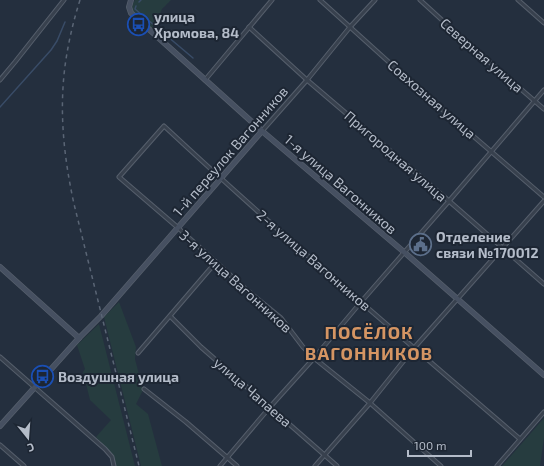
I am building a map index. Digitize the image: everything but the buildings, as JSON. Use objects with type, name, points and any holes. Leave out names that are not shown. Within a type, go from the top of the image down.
[{"type":"main road","name":"1-я улица Вагонников","points":[[131,0],[129,6],[132,13],[205,80],[544,375]]},
{"type":"main road","name":"1-й переулок Вагонников","points":[[0,426],[79,338],[101,316],[262,131]]},
{"type":"main road","points":[[0,267],[79,338]]},
{"type":"street","points":[[0,80],[64,0]]},
{"type":"street","points":[[205,80],[272,0]]},
{"type":"street","name":"Совхозная улица","points":[[320,0],[422,92],[544,197]]},
{"type":"street","name":"1-й переулок Вагонников","points":[[262,131],[307,80],[350,27],[375,0]]},
{"type":"street","name":"Северная улица","points":[[420,0],[544,109]]},
{"type":"street","points":[[518,0],[544,23]]},
{"type":"street","name":"Пригородная улица","points":[[249,27],[307,80],[544,284]]},
{"type":"street","points":[[220,466],[544,90]]},
{"type":"street","name":"2-я улица Вагонников","points":[[119,177],[164,126],[361,302],[520,439]]},
{"type":"street","name":"3-я улица Вагонников","points":[[119,177],[248,291],[281,318],[303,347],[314,358],[370,403],[441,466]]},
{"type":"street","points":[[315,466],[370,403],[414,348],[544,201]]},
{"type":"street","points":[[138,353],[216,262]]},
{"type":"street","name":"улица Чапаева","points":[[170,316],[201,347],[337,466]]},
{"type":"street","points":[[0,357],[106,449],[112,457],[114,466]]},
{"type":"street","points":[[144,389],[186,422],[237,466]]},
{"type":"street","points":[[497,466],[544,412]]},
{"type":"street","points":[[0,445],[24,466]]},
{"type":"green space","points":[[135,0],[171,0],[162,9],[153,30],[133,12],[132,6]]},
{"type":"green space","points":[[119,302],[136,347],[135,359],[143,390],[136,404],[148,414],[162,466],[141,466],[104,317]]},
{"type":"green space","points":[[99,324],[135,466],[116,466],[113,455],[96,437],[111,420],[90,400],[83,372],[85,369],[77,345]]},
{"type":"green space","points":[[544,418],[544,438],[540,466],[502,466]]},
{"type":"waterway","points":[[136,6],[135,9],[193,58]]},
{"type":"waterway","points":[[0,107],[51,50],[57,41],[65,22]]},
{"type":"railway","points":[[80,0],[69,41],[63,84],[62,101],[65,153],[74,204],[139,466]]},
{"type":"place","name":"улица Хромова, 84","points":[[138,24]]},
{"type":"place","name":"Отделение связи №170012","points":[[420,244]]},
{"type":"place","name":"Воздушная улица","points":[[42,376]]},
{"type":"district","name":"ПОСЁЛОК ВАГОННИКОВ","points":[[369,342]]}]
